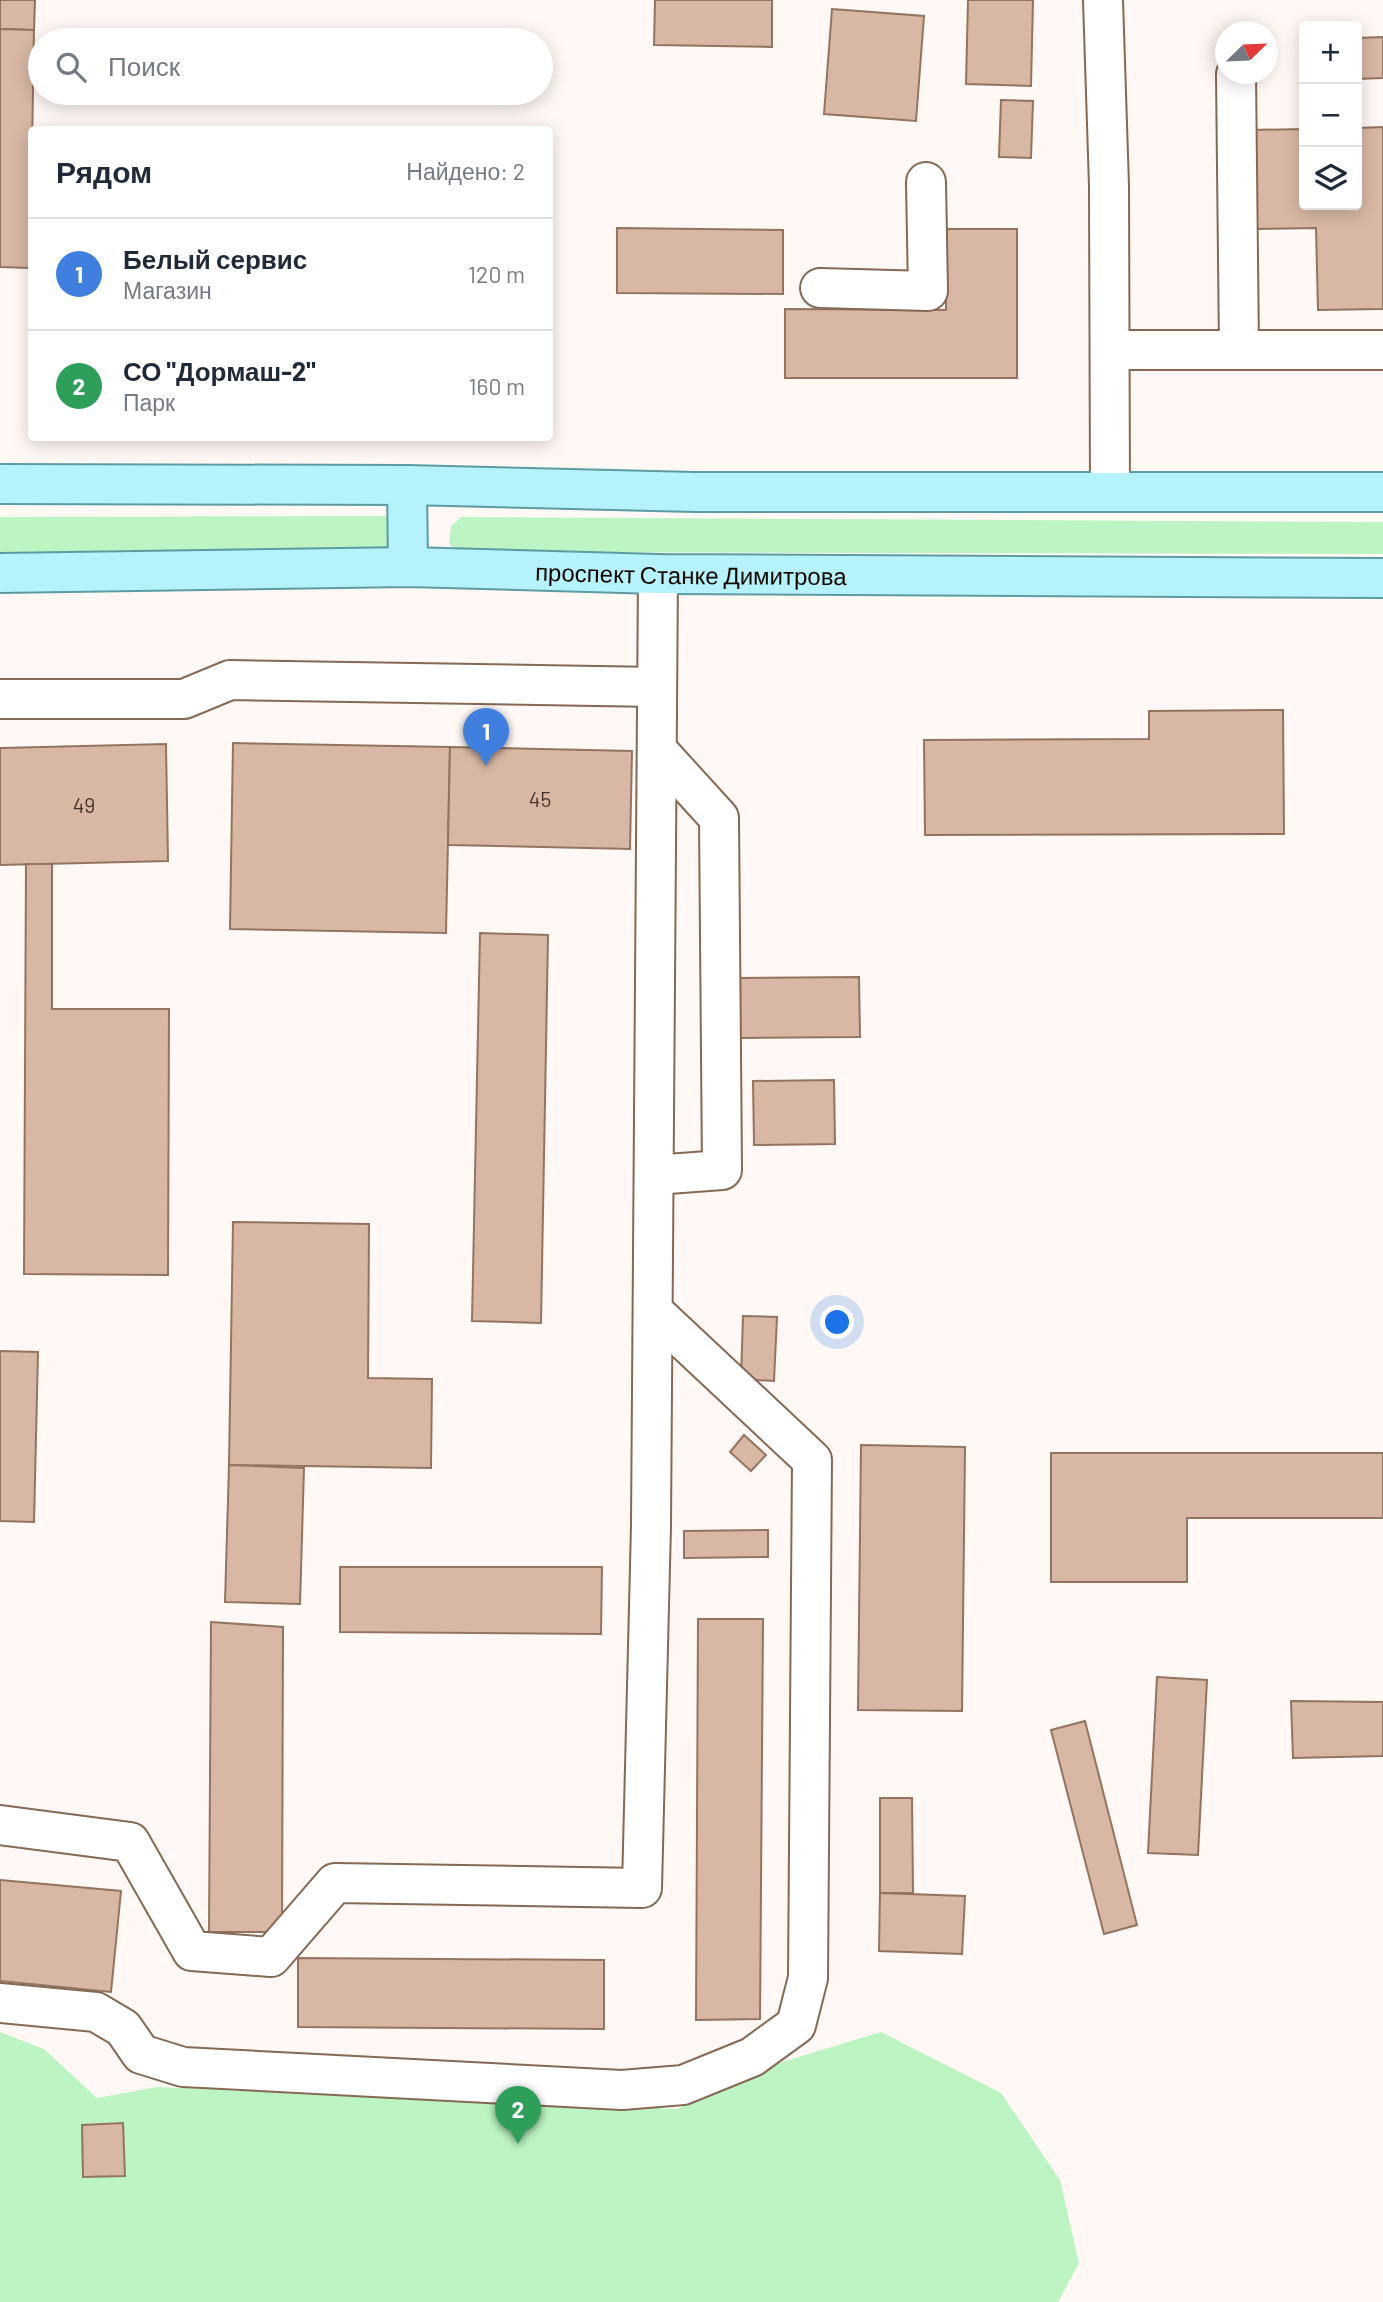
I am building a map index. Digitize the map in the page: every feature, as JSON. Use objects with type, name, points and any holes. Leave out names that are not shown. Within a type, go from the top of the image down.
[{"type":"main road","points":[[0,484],[407,485],[695,492],[1383,492]]},
{"type":"main road","points":[[407,485],[408,567]]},
{"type":"main road","name":"проспект Станке Димитрова","points":[[0,573],[408,567],[659,574],[1383,578]]},
{"type":"street","points":[[1103,0],[1110,492]]},
{"type":"street","points":[[1236,84],[1239,350]]},
{"type":"street","points":[[820,288],[928,291],[926,183]]},
{"type":"street","points":[[1110,350],[1383,350]]},
{"type":"street","points":[[0,1825],[130,1842],[192,1951],[271,1957],[335,1883],[642,1888],[651,1527],[659,574]]},
{"type":"street","points":[[0,699],[184,699],[230,680],[656,687]]},
{"type":"street","points":[[654,1175],[722,1170],[719,818],[659,752]]},
{"type":"street","points":[[0,2003],[96,2012],[123,2028],[141,2054],[183,2067],[622,2090],[682,2085],[752,2057],[796,2025],[808,1978],[812,1460],[653,1311]]},
{"type":"green space","points":[[386,516],[399,526],[387,552],[0,552],[0,517]]},
{"type":"green space","points":[[461,517],[1383,522],[1383,554],[458,552],[449,544],[451,526]]},
{"type":"green space","points":[[0,2032],[44,2049],[97,2098],[157,2087],[677,2109],[785,2061],[881,2032],[1001,2093],[1060,2180],[1079,2263],[1058,2302],[0,2302]]},
{"type":"building","points":[[0,0],[35,0],[34,28],[0,29]]},
{"type":"building","points":[[655,0],[772,0],[772,47],[654,45]]},
{"type":"building","points":[[968,0],[1033,0],[1031,86],[966,84]]},
{"type":"building","points":[[832,9],[924,16],[916,121],[824,114]]},
{"type":"building","points":[[0,29],[28,30],[28,105],[33,105],[32,126],[28,126],[28,268],[0,267]]},
{"type":"building","points":[[1383,37],[1383,78],[1362,79],[1362,38]]},
{"type":"building","points":[[1001,100],[1033,101],[1031,158],[999,157]]},
{"type":"building","points":[[1383,127],[1383,309],[1318,310],[1316,228],[1254,229],[1251,130],[1299,129],[1299,210],[1362,210],[1362,128]]},
{"type":"building","points":[[617,228],[783,230],[783,294],[617,293]]},
{"type":"building","points":[[946,229],[1017,229],[1017,378],[785,378],[785,309],[946,310]]},
{"type":"building","points":[[1283,710],[1284,834],[925,835],[924,740],[1149,739],[1149,711]]},
{"type":"building","points":[[233,743],[450,747],[446,933],[230,929]]},
{"type":"building","points":[[166,744],[168,861],[0,865],[0,748]]},
{"type":"building","points":[[450,747],[632,751],[630,849],[448,845]]},
{"type":"building","points":[[26,864],[52,864],[52,1009],[169,1009],[168,1275],[24,1274]]},
{"type":"building","points":[[480,933],[548,935],[541,1323],[472,1321]]},
{"type":"building","points":[[859,977],[860,1037],[739,1038],[738,978]]},
{"type":"building","points":[[834,1080],[835,1144],[754,1145],[753,1081]]},
{"type":"building","points":[[233,1222],[369,1224],[368,1378],[432,1379],[431,1468],[229,1465]]},
{"type":"building","points":[[743,1316],[777,1317],[774,1381],[741,1379]]},
{"type":"building","points":[[0,1351],[38,1352],[34,1522],[0,1521]]},
{"type":"building","points":[[744,1435],[766,1455],[751,1471],[730,1452]]},
{"type":"building","points":[[861,1445],[965,1447],[962,1711],[858,1710]]},
{"type":"building","points":[[1051,1453],[1383,1453],[1383,1518],[1187,1518],[1187,1582],[1051,1582]]},
{"type":"building","points":[[229,1465],[304,1468],[300,1604],[225,1602]]},
{"type":"building","points":[[768,1530],[768,1557],[684,1558],[684,1531]]},
{"type":"building","points":[[340,1567],[602,1567],[601,1634],[340,1632]]},
{"type":"building","points":[[698,1619],[763,1619],[760,2019],[696,2020]]},
{"type":"building","points":[[211,1622],[283,1627],[282,1932],[209,1932]]},
{"type":"building","points":[[1157,1677],[1207,1680],[1198,1855],[1148,1853]]},
{"type":"building","points":[[1291,1701],[1383,1702],[1383,1756],[1293,1758]]},
{"type":"building","points":[[1085,1721],[1137,1925],[1104,1934],[1051,1730]]},
{"type":"building","points":[[880,1798],[912,1798],[913,1893],[880,1893]]},
{"type":"building","points":[[0,1880],[121,1891],[111,1992],[0,1981]]},
{"type":"building","points":[[880,1893],[965,1896],[962,1954],[879,1951]]},
{"type":"building","points":[[298,1958],[604,1960],[604,2029],[298,2027]]},
{"type":"building","points":[[123,2123],[125,2176],[83,2177],[82,2125]]},
{"type":"place","name":"Белый сервис","points":[[486,766]]},
{"type":"place","name":"СО \"Дормаш-2\"","points":[[518,2144]]}]
